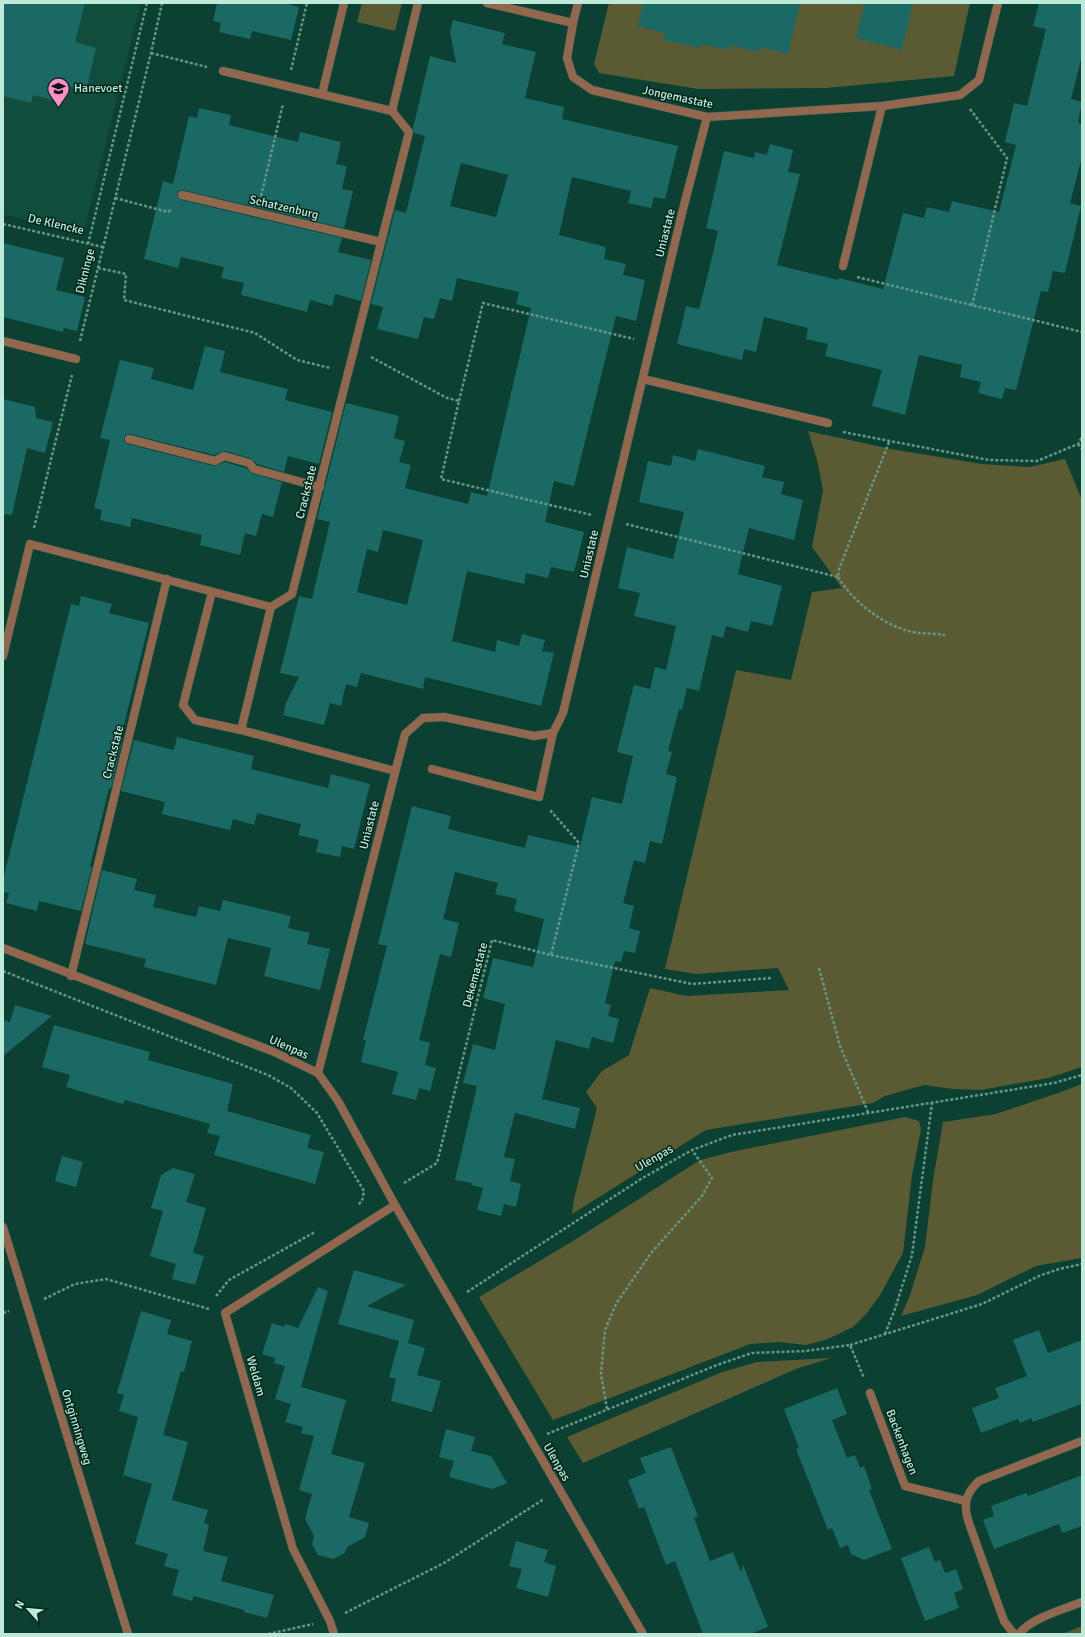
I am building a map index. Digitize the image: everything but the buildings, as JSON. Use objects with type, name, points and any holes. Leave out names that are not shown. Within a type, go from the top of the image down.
[{"type":"street","points":[[322,94],[344,3]]},
{"type":"street","points":[[392,111],[418,3]]},
{"type":"street","points":[[487,3],[573,23]]},
{"type":"street","name":"Jongemastate","points":[[578,3],[573,23],[568,58],[573,77],[592,90],[707,117],[882,106],[960,95]]},
{"type":"street","points":[[960,95],[979,80],[998,3]]},
{"type":"street","points":[[223,71],[392,111],[408,132],[348,372]]},
{"type":"street","points":[[843,266],[882,106]]},
{"type":"street","name":"Uniastate","points":[[539,797],[553,733],[563,713],[680,221],[707,117]]},
{"type":"street","name":"Schatzenburg","points":[[182,195],[381,242]]},
{"type":"street","points":[[3,341],[76,359]]},
{"type":"street","name":"Crackstate","points":[[272,607],[292,594],[348,372]]},
{"type":"street","points":[[643,379],[828,424]]},
{"type":"street","points":[[129,439],[216,461],[224,456],[249,463],[254,469],[320,487]]},
{"type":"street","points":[[3,656],[30,544],[272,607],[242,730]]},
{"type":"street","name":"Crackstate","points":[[71,976],[167,579]]},
{"type":"street","points":[[212,592],[183,705],[195,720],[242,730],[395,771]]},
{"type":"street","name":"Uniastate","points":[[318,1073],[405,734],[423,718],[444,717],[534,736],[553,733]]},
{"type":"street","points":[[432,769],[539,797]]},
{"type":"street","name":"Ulenpas","points":[[3,948],[71,976],[272,1051],[318,1073],[338,1101],[388,1193],[643,1634]]},
{"type":"street","name":"Weldam","points":[[334,1634],[330,1621],[293,1549],[225,1314],[395,1205]]},
{"type":"street","name":"Ontginningweg","points":[[3,1227],[128,1634]]},
{"type":"street","name":"Backenhagen","points":[[870,1393],[905,1486],[966,1501]]},
{"type":"street","points":[[1014,1634],[1004,1621],[966,1515],[965,1508],[969,1492],[979,1481],[1082,1441]]},
{"type":"street","points":[[1019,1634],[1022,1629],[1045,1617],[1082,1602]]},
{"type":"path","points":[[88,244],[147,3]]},
{"type":"path","name":"Dikninge","points":[[30,544],[162,3]]},
{"type":"path","points":[[257,212],[307,3]]},
{"type":"path","points":[[151,53],[223,71]]},
{"type":"path","points":[[960,95],[1008,158],[972,306]]},
{"type":"path","points":[[115,198],[168,212],[180,206],[182,195]]},
{"type":"path","name":"De Klencke","points":[[3,224],[103,247]]},
{"type":"path","points":[[843,266],[841,273],[1082,332]]},
{"type":"path","points":[[98,268],[126,274],[124,300],[255,333],[296,360],[348,372]]},
{"type":"path","points":[[651,343],[482,303],[441,479],[838,577]]},
{"type":"path","points":[[353,354],[370,357],[447,398],[459,401]]},
{"type":"path","points":[[828,424],[836,431],[989,460],[1037,461],[1078,444],[1082,437]]},
{"type":"path","points":[[889,442],[839,569],[838,577],[847,591],[875,616],[908,631],[945,635]]},
{"type":"path","points":[[1078,444],[1082,448]]},
{"type":"path","points":[[539,797],[579,843],[551,955],[692,984],[772,978]]},
{"type":"path","name":"Dekemastate","points":[[388,1193],[437,1163],[492,940],[551,955]]},
{"type":"path","points":[[819,968],[840,1046],[868,1112]]},
{"type":"path","points":[[3,971],[268,1075],[291,1088],[317,1113],[364,1192],[362,1201],[354,1211]]},
{"type":"path","name":"Ulenpas","points":[[451,1302],[641,1179],[692,1150],[732,1135],[868,1112],[932,1104],[1054,1083],[1082,1075]]},
{"type":"path","points":[[885,1334],[895,1309],[912,1255],[932,1104]]},
{"type":"path","points":[[607,1409],[601,1374],[605,1330],[616,1304],[651,1253],[702,1196],[712,1178],[692,1150]]},
{"type":"path","points":[[216,1298],[229,1280],[319,1230]]},
{"type":"path","points":[[531,1440],[752,1353],[805,1351],[850,1345],[982,1304],[1039,1276],[1059,1268],[1082,1264]]},
{"type":"path","points":[[3,1313],[27,1308],[75,1284],[106,1279],[209,1309],[212,1303]]},
{"type":"path","points":[[850,1345],[870,1393]]},
{"type":"path","points":[[268,1634],[330,1621],[444,1563],[560,1489]]},
{"type":"shaded area","name":"Hanevoet","points":[[3,3],[141,3],[83,234],[3,214]]},
{"type":"shaded area","points":[[362,3],[402,3],[395,31],[357,22]]},
{"type":"shaded area","points":[[609,3],[970,3],[954,76],[826,88],[698,89],[599,73],[594,64]]},
{"type":"shaded area","points":[[808,431],[891,449],[982,464],[1030,467],[1065,459],[1082,500],[1082,1067],[1048,1078],[981,1090],[953,1089],[924,1085],[885,1096],[873,1103],[706,1130],[572,1214],[574,1199],[597,1108],[586,1092],[602,1071],[629,1055],[650,988],[687,996],[789,990],[778,968],[696,974],[665,969],[736,670],[791,680],[812,592],[842,588],[812,547],[823,490],[817,460]]},
{"type":"shaded area","points":[[1082,1084],[1082,1258],[1036,1266],[977,1295],[901,1316],[910,1295],[925,1247],[933,1180],[943,1122],[996,1114]]},
{"type":"shaded area","points":[[905,1117],[919,1121],[921,1129],[912,1175],[903,1253],[880,1295],[867,1313],[853,1327],[828,1339],[806,1345],[779,1342],[750,1344],[553,1420],[479,1297],[573,1241],[700,1160],[731,1152]]},
{"type":"shaded area","points":[[831,1358],[796,1369],[583,1463],[567,1437],[722,1372],[757,1362]]},
{"type":"shaded area","points":[[1082,1626],[1082,1634],[1062,1634]]},
{"type":"place","name":"Hanevoet","points":[[59,108]]}]
